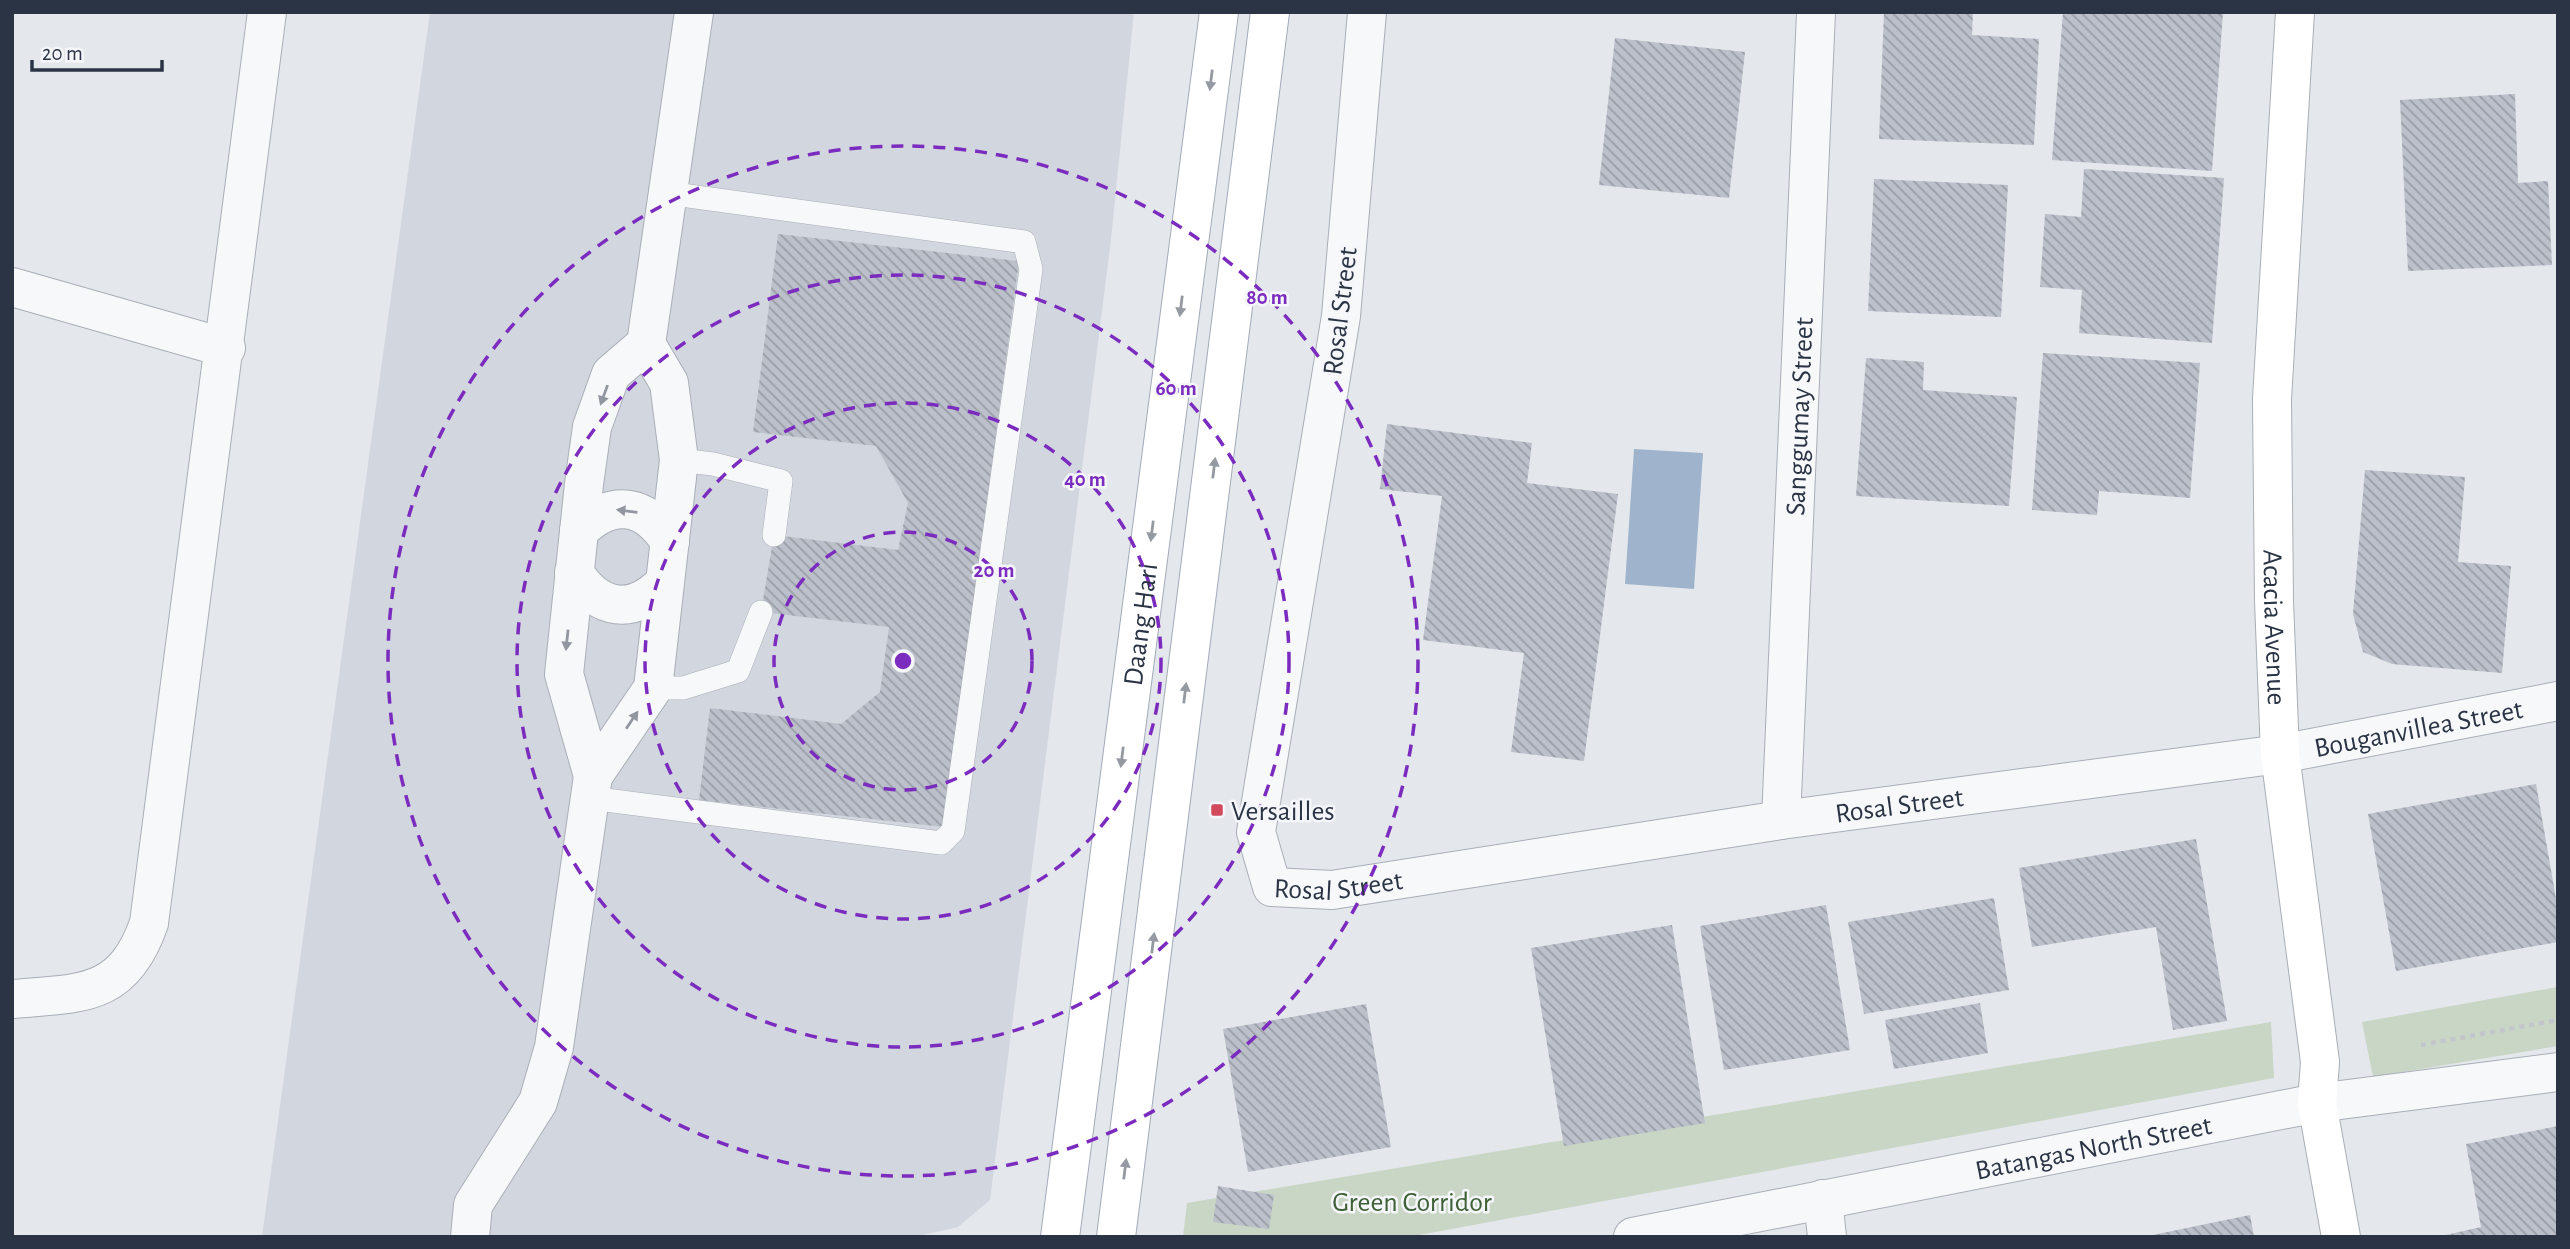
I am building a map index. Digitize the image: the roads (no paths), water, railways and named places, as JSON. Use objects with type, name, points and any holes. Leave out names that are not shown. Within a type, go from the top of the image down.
[{"type":"main road","name":"Daang Hari","points":[[1060,1237],[1219,12]]},
{"type":"main road","name":"Daang Hari","points":[[1116,1237],[1270,12]]},
{"type":"main road","name":"Acacia Avenue","points":[[2295,12],[2272,399],[2280,754],[2320,1062],[2317,1103],[2341,1237]]},
{"type":"street","points":[[12,999],[73,994],[105,985],[126,969],[139,950],[149,923],[226,348],[267,12]]},
{"type":"street","points":[[592,787],[653,688],[679,460],[668,383],[646,344],[694,12]]},
{"type":"street","name":"Rosal Street","points":[[1367,12],[1341,316],[1255,832],[1272,887],[1332,890],[1781,820],[2280,754]]},
{"type":"street","name":"Sanggumay Street","points":[[1781,820],[1816,12]]},
{"type":"street","points":[[12,287],[226,348]]},
{"type":"street","points":[[470,1237],[473,1205],[538,1102],[554,1046],[592,787],[564,674],[592,427],[611,374],[646,344]]},
{"type":"street","points":[[579,531],[592,518],[609,510],[627,509],[645,515],[660,526],[670,542]]},
{"type":"street","points":[[574,572],[584,588],[598,600],[616,605],[635,603],[652,596],[665,582]]},
{"type":"street","name":"Bouganvillea Street","points":[[2280,754],[2558,701]]},
{"type":"street","name":"Batangas North Street","points":[[1633,1237],[2317,1103],[2558,1072]]},
{"type":"street","points":[[1823,1199],[1827,1237]]},
{"type":"lane","points":[[592,787],[941,843],[953,831],[1031,268],[1024,242],[667,193]]},
{"type":"lane","points":[[679,460],[713,464],[781,481],[774,535]]},
{"type":"lane","points":[[653,688],[683,688],[738,671],[761,612]]},
{"type":"water","points":[[1634,449],[1703,453],[1694,589],[1625,584]]},
{"type":"place","name":"Versailles","points":[[1217,810]]},
{"type":"park label","name":"Green Corridor","points":[[1412,1201]]}]
